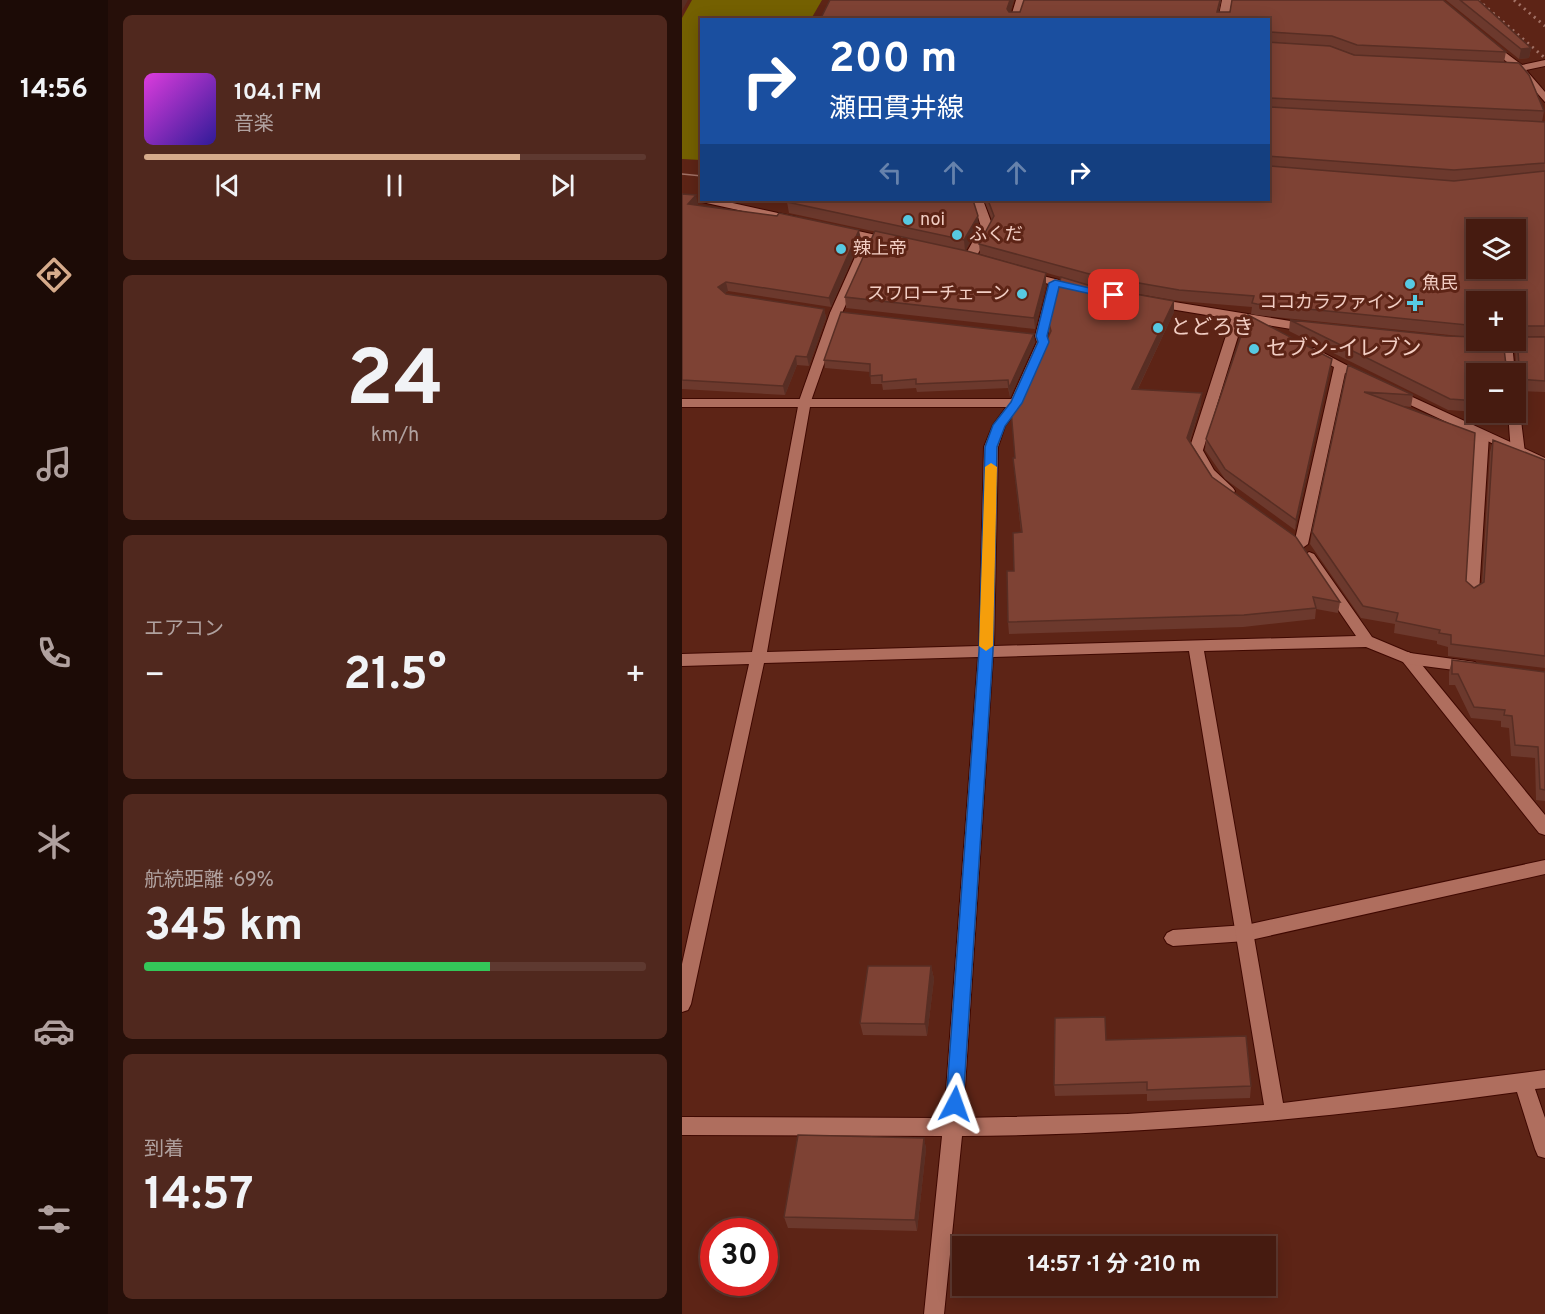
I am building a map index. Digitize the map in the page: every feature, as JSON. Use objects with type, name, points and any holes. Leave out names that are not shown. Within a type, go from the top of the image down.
[{"type":"main road","points":[[713,201],[903,243]]},
{"type":"main road","points":[[1013,270],[1092,291]]},
{"type":"main road","points":[[1148,301],[1256,321],[1324,329]]},
{"type":"main road","points":[[1526,342],[1544,342]]},
{"type":"street","points":[[1015,18],[1021,0]]},
{"type":"street","points":[[1223,18],[1226,0]]},
{"type":"street","points":[[1483,38],[1520,68],[1544,99]]},
{"type":"street","points":[[1496,67],[1520,68],[1544,63]]},
{"type":"street","points":[[970,257],[987,227],[978,201]]},
{"type":"street","points":[[682,1004],[758,658],[805,401],[836,312],[870,237]]},
{"type":"street","points":[[934,1314],[953,1127],[986,651],[991,447],[999,425],[1016,403],[1043,342],[1036,335],[1055,283]]},
{"type":"street","points":[[1236,497],[1218,484],[1196,450],[1238,317]]},
{"type":"street","points":[[1256,321],[1340,366],[1544,464]]},
{"type":"street","points":[[1301,544],[1340,366]]},
{"type":"street","points":[[682,404],[805,401],[1016,403]]},
{"type":"street","points":[[1515,423],[1518,453]]},
{"type":"street","points":[[1472,593],[1482,435]]},
{"type":"street","points":[[1285,532],[1301,544],[1367,641]]},
{"type":"street","points":[[682,660],[1367,641],[1408,658],[1488,669]]},
{"type":"street","points":[[1196,646],[1275,1113]]},
{"type":"street","points":[[1408,658],[1544,828]]},
{"type":"street","points":[[1173,938],[1246,933],[1544,867]]},
{"type":"street","points":[[682,1126],[953,1127],[1275,1113],[1544,1078]]},
{"type":"street","points":[[1523,1082],[1544,1149]]},
{"type":"shaded area","points":[[692,0],[822,0],[812,18],[700,18],[700,160],[682,159],[682,18]]},
{"type":"building","points":[[830,0],[1010,0],[1007,9],[1009,12],[1020,12],[1024,0],[1220,0],[1217,12],[1230,12],[1232,0],[1443,0],[1506,52],[1357,45],[1332,36],[1270,32],[1270,18],[821,18]]},
{"type":"building","points":[[1460,0],[1478,0],[1531,48],[1521,49]]},
{"type":"building","points":[[1270,42],[1330,46],[1354,55],[1519,63],[1529,75],[1544,111],[1270,98]]},
{"type":"building","points":[[1270,107],[1545,122],[1545,163],[1454,170],[1270,156]]},
{"type":"building","points":[[1270,166],[1454,181],[1545,171],[1545,326],[1526,326],[1526,291],[1466,291],[1466,325],[1257,304],[1252,303],[1254,296],[1179,290],[1093,275],[979,244],[994,216],[988,201],[1270,201]]},
{"type":"building","points":[[682,194],[696,195],[688,204],[777,216],[779,213],[859,230],[829,298],[726,282],[718,287],[726,294],[824,309],[807,357],[796,356],[783,386],[682,380]]},
{"type":"building","points":[[973,201],[978,216],[964,240],[787,202]]},
{"type":"building","points":[[875,231],[967,251],[1046,273],[1034,318],[845,297]]},
{"type":"building","points":[[1061,277],[1091,286],[1174,301],[1132,389],[1202,393],[1187,438],[1212,477],[1296,537],[1340,602],[1313,597],[1316,608],[1244,615],[1008,622],[1007,571],[1014,571],[1013,533],[1022,532],[1013,458],[1015,458],[1011,410],[1023,392],[1051,331],[1049,324]]},
{"type":"building","points":[[841,312],[1034,334],[1009,388],[1008,380],[916,384],[916,379],[882,382],[882,375],[870,376],[870,364],[824,360]]},
{"type":"building","points":[[1248,315],[1332,359],[1296,520],[1225,469],[1206,439]]},
{"type":"building","points":[[1290,320],[1466,337],[1466,351],[1504,351],[1506,363],[1466,363],[1466,400],[1450,399]]},
{"type":"building","points":[[1526,337],[1545,337],[1545,381],[1526,380],[1526,363],[1519,363],[1518,351],[1526,351]]},
{"type":"building","points":[[1348,365],[1413,395],[1364,392],[1475,433],[1466,581],[1474,588],[1484,582],[1493,440],[1545,460],[1545,656],[1451,644],[1451,635],[1439,633],[1440,630],[1396,621],[1398,613],[1363,606],[1312,532]]},
{"type":"building","points":[[1452,660],[1545,672],[1545,790],[1540,789],[1538,747],[1515,745],[1512,716],[1504,715],[1505,710],[1474,707],[1458,674],[1452,674]]},
{"type":"building","points":[[868,966],[931,966],[925,1024],[860,1023]]},
{"type":"building","points":[[1105,1017],[1106,1040],[1246,1036],[1251,1086],[1147,1090],[1147,1082],[1054,1085],[1055,1018]]},
{"type":"building","points":[[798,1135],[924,1138],[915,1220],[784,1217]]},
{"type":"tram line","points":[[682,174],[700,176]]},
{"type":"railway","points":[[1478,0],[1545,58]]},
{"type":"railway","points":[[1514,0],[1545,26]]},
{"type":"slow traffic","points":[[986,646],[991,467]]},
{"type":"place","name":"noi","points":[[908,220]]},
{"type":"place","name":"ふくだ","points":[[957,235]]},
{"type":"place","name":"辣上帝","points":[[841,249]]},
{"type":"place","name":"魚民","points":[[1410,284]]},
{"type":"place","name":"スワローチェーン","points":[[1022,294]]},
{"type":"place","name":"ココカラファイン","points":[[1415,303]]},
{"type":"place","name":"とどろき","points":[[1158,328]]},
{"type":"place","name":"セブン-イレブン","points":[[1254,349]]},
{"type":"route","points":[[955,1104],[986,651],[991,447],[999,425],[1016,403],[1043,342],[1041,336],[1055,283],[1114,295]]}]
